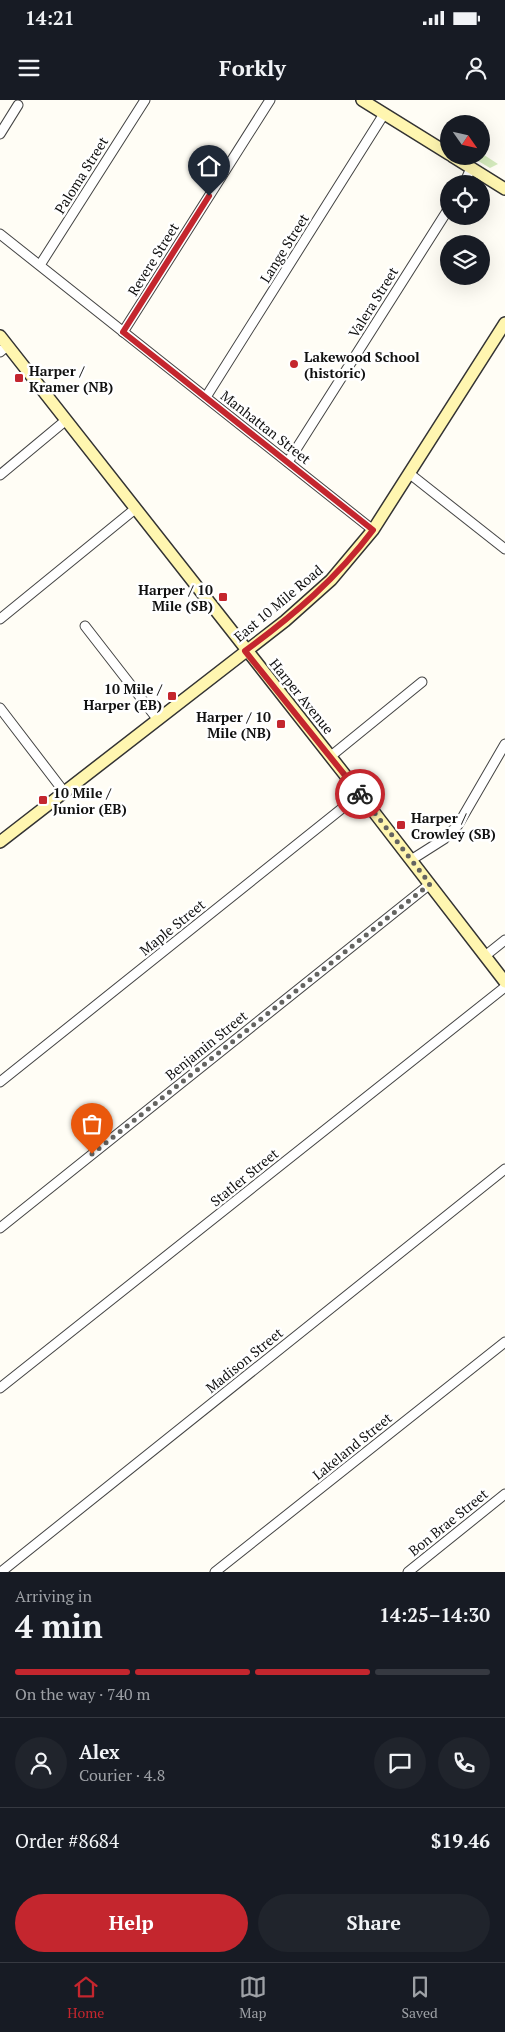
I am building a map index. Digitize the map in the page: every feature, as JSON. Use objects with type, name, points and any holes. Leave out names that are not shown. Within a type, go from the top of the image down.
[{"type":"main road","points":[[362,100],[440,148]]},
{"type":"main road","points":[[467,165],[505,190]]},
{"type":"main road","name":"East 10 Mile Road","points":[[0,842],[316,596],[344,566],[373,530],[505,322]]},
{"type":"main road","name":"Harper Avenue","points":[[0,336],[4,349],[136,509],[245,651],[331,756],[505,982]]},
{"type":"street","name":"Paloma Street","points":[[40,265],[145,100]]},
{"type":"street","name":"Revere Street","points":[[123,332],[270,100]]},
{"type":"street","points":[[0,134],[18,105]]},
{"type":"street","name":"Lange Street","points":[[206,397],[384,114]]},
{"type":"street","points":[[468,175],[472,168]]},
{"type":"street","name":"Valera Street","points":[[288,462],[440,222]]},
{"type":"street","name":"Manhattan Street","points":[[0,234],[373,530]]},
{"type":"street","points":[[0,475],[65,421]]},
{"type":"street","points":[[410,474],[505,549]]},
{"type":"street","points":[[0,619],[136,509]]},
{"type":"street","points":[[85,626],[158,720]]},
{"type":"street","points":[[331,756],[422,682]]},
{"type":"street","points":[[0,708],[65,793]]},
{"type":"street","points":[[412,860],[444,839],[458,825],[505,744]]},
{"type":"street","name":"Maple Street","points":[[0,1082],[360,794]]},
{"type":"street","name":"Benjamin Street","points":[[0,1228],[430,884]]},
{"type":"street","points":[[485,956],[505,940]]},
{"type":"street","name":"Statler Street","points":[[0,1388],[505,987]]},
{"type":"street","name":"Madison Street","points":[[1,1572],[505,1169]]},
{"type":"street","name":"Lakeland Street","points":[[215,1572],[505,1342]]},
{"type":"street","name":"Bon Brae Street","points":[[408,1572],[505,1494]]},
{"type":"green space","points":[[490,159],[498,164],[490,168],[485,165],[490,165]]},
{"type":"way so far","points":[[92,1154],[430,884],[360,794]]},
{"type":"place","name":"Lakewood School (historic)","points":[[294,364]]},
{"type":"place","name":"Harper / Kramer (NB)","points":[[19,378]]},
{"type":"place","name":"Harper / 10 Mile (SB)","points":[[223,597]]},
{"type":"place","name":"10 Mile / Harper (EB)","points":[[172,696]]},
{"type":"place","name":"Harper / 10 Mile (NB)","points":[[281,724]]},
{"type":"place","name":"10 Mile / Junior (EB)","points":[[43,800]]},
{"type":"place","name":"Harper / Crowley (SB)","points":[[401,825]]},
{"type":"route","points":[[209,196],[123,332],[373,530],[344,566],[316,596],[245,651],[360,794]]}]
